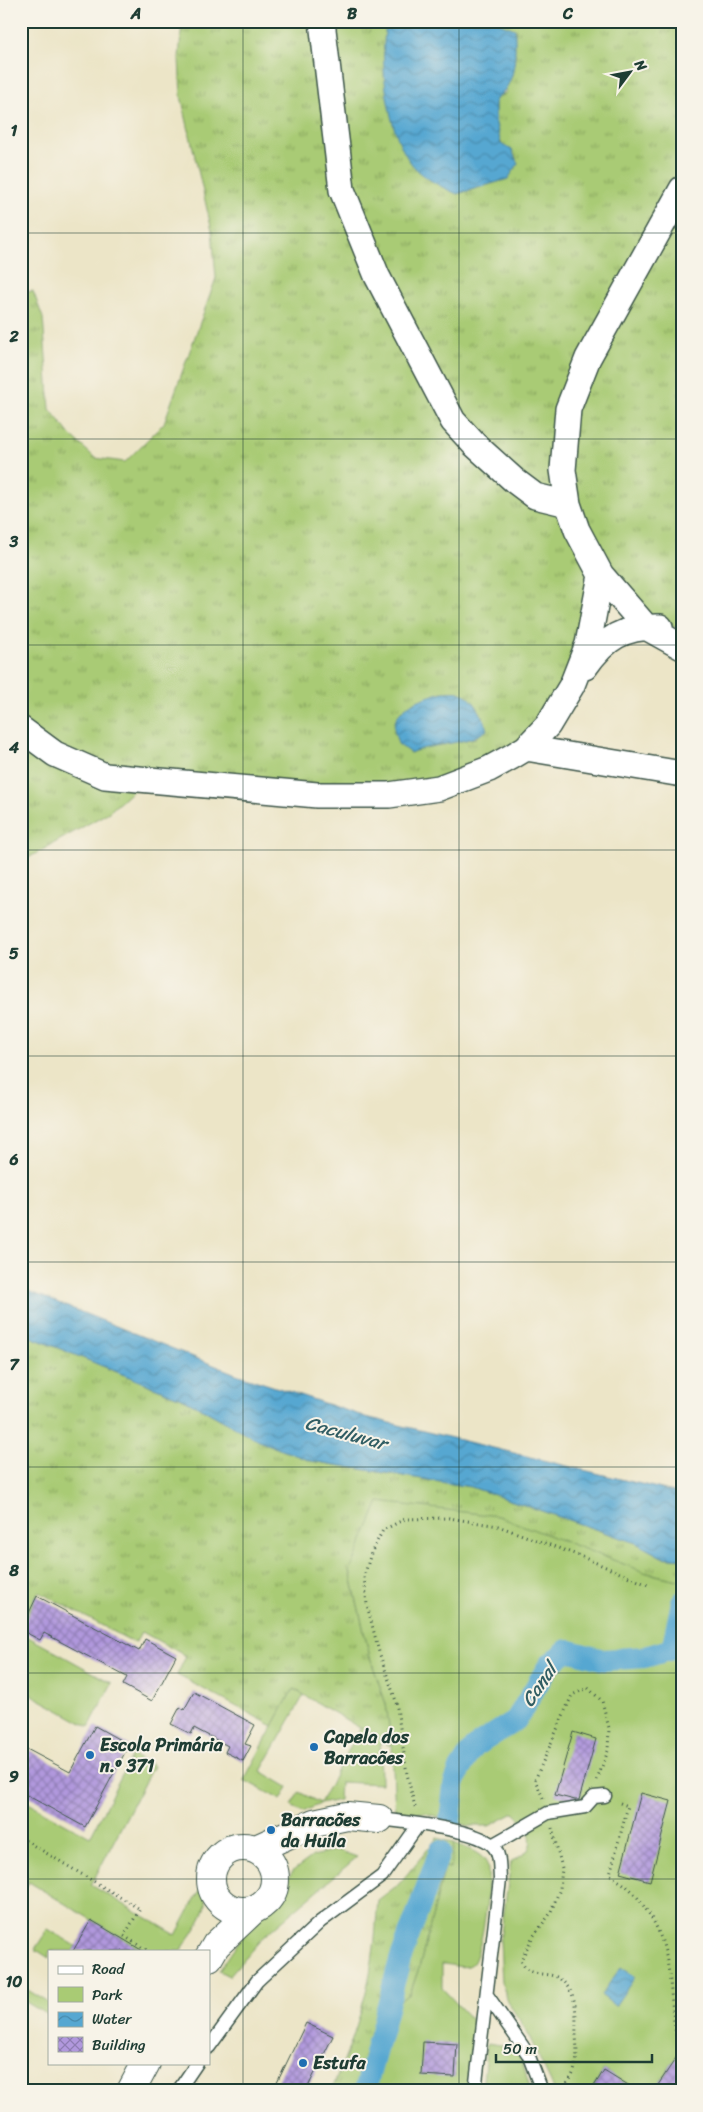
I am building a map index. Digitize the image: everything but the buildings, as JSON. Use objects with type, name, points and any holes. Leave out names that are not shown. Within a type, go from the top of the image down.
[{"type":"street","points":[[322,21],[342,190],[377,276],[454,421],[474,444],[515,482],[536,496],[568,504]]},
{"type":"street","points":[[682,189],[588,358],[568,409],[563,470],[568,504],[577,530],[601,575],[646,627],[682,647]]},
{"type":"street","points":[[572,685],[588,644],[601,575]]},
{"type":"street","points":[[21,730],[55,754],[105,776],[317,795],[389,796],[439,788],[489,770],[526,748],[548,725],[572,685],[596,651],[615,635],[646,627],[682,627]]},
{"type":"street","points":[[526,748],[682,774]]},
{"type":"street","points":[[256,1849],[314,1823],[347,1816],[379,1818]]},
{"type":"street","points":[[212,1951],[252,1911],[262,1907],[269,1899],[276,1879],[289,1858],[304,1845],[347,1816]]},
{"type":"street","points":[[212,1951],[215,1894],[211,1874],[221,1855],[240,1847],[256,1849],[269,1859],[276,1879]]},
{"type":"street","points":[[215,1894],[230,1909],[252,1911]]},
{"type":"street","points":[[131,2091],[145,2064]]},
{"type":"lane","points":[[492,1845],[548,1813],[584,1808],[594,1797],[605,1796]]},
{"type":"lane","points":[[379,1818],[419,1824],[472,1836],[492,1845],[499,1856],[500,1879],[474,2091]]},
{"type":"lane","points":[[210,2046],[257,1981],[320,1922],[382,1876],[419,1824]]},
{"type":"lane","points":[[487,1996],[528,2054],[542,2091]]},
{"type":"lane","points":[[178,2091],[197,2064]]},
{"type":"path","points":[[419,1824],[407,1774],[396,1701],[379,1652],[367,1605],[364,1577],[371,1553],[383,1530],[405,1519],[449,1518],[498,1526],[580,1556],[648,1586]]},
{"type":"path","points":[[562,2091],[574,2073],[578,2052],[578,2012],[570,1990],[558,1978],[537,1974],[523,1966],[521,1960],[532,1938],[550,1914],[560,1889],[562,1868],[548,1813],[535,1780],[572,1695],[588,1688],[602,1700],[609,1728],[608,1751],[592,1791],[628,1806],[610,1874],[632,1891],[647,1909],[660,1934],[670,1967],[674,2032],[680,2052]]},
{"type":"path","points":[[21,1838],[140,1909],[124,1936],[146,1950]]},
{"type":"green space","points":[[182,21],[387,21],[384,78],[457,194],[507,179],[512,150],[501,144],[495,120],[495,100],[506,92],[496,23],[494,21],[682,21],[682,616],[677,627],[646,627],[601,575],[548,725],[439,788],[146,779],[109,812],[21,862],[21,293],[33,291],[43,318],[50,409],[70,435],[95,458],[125,462],[164,423],[216,278],[212,231],[181,96],[179,58]],"holes":[[[484,716],[476,738],[421,748],[410,753]]]},
{"type":"green space","points":[[21,1333],[186,1400],[261,1442],[311,1461],[471,1487],[636,1543],[662,1557],[682,1559],[682,1581],[647,1573],[350,1571],[370,1657],[386,1704],[392,1747],[294,1689],[273,1726],[177,1675],[186,1656],[142,1632],[135,1643],[39,1592],[26,1617],[21,1614]]},
{"type":"green space","points":[[379,1502],[498,1516],[647,1573],[682,1581],[682,2049],[654,2091],[629,2091],[631,2087],[604,2070],[591,2091],[555,2091],[527,2032],[508,2002],[502,1983],[500,1940],[511,1862],[524,1854],[530,1844],[529,1832],[518,1817],[514,1813],[489,1826],[469,1826],[425,1813],[395,1812],[392,1747],[386,1704],[370,1657],[350,1571]]},
{"type":"green space","points":[[21,1633],[112,1683],[89,1727],[21,1689]]},
{"type":"green space","points":[[293,1689],[304,1695],[261,1771],[288,1787],[281,1800],[244,1780]]},
{"type":"green space","points":[[361,1727],[380,1739],[381,1784],[340,1782],[339,1800],[320,1804],[303,1812],[291,1806],[299,1792],[320,1803]]},
{"type":"green space","points":[[132,1755],[153,1766],[91,1885],[176,1935],[202,1886],[206,1894],[204,1911],[196,1928],[182,1950],[141,1950],[29,1882],[21,1895],[21,1799],[90,1837]]},
{"type":"green space","points":[[437,1838],[454,1843],[450,1868],[445,1867],[420,1965],[410,1994],[397,2002],[375,2082],[378,2091],[331,2091],[351,2041],[367,1989],[374,1948],[378,1900],[399,1884]]},
{"type":"green space","points":[[454,1843],[480,1855],[486,1862],[488,1869],[483,1931],[476,1958],[472,1964],[466,1967],[442,1964],[442,1988],[472,2020],[474,2036],[468,2091],[378,2091],[375,2082],[397,2002],[410,1994],[420,1965],[445,1867],[450,1868]]},
{"type":"green space","points":[[337,1850],[357,1857],[264,1936],[229,1976],[219,1971],[254,1919],[274,1904],[281,1887],[294,1870],[313,1856]]},
{"type":"green space","points":[[48,1929],[76,1946],[74,1950],[48,1950],[48,1957],[35,1949]]},
{"type":"green space","points":[[21,1986],[48,2002],[48,2015],[21,1999]]},
{"type":"green space","points":[[487,2043],[514,2047],[522,2061],[531,2091],[482,2091]]},
{"type":"water","points":[[387,21],[494,21],[515,29],[514,68],[508,85],[495,100],[495,120],[501,144],[512,150],[518,164],[508,179],[457,194],[430,180],[418,171],[408,159],[395,129],[386,92],[384,36]]},
{"type":"water","points":[[443,692],[459,692],[474,702],[481,713],[487,730],[469,739],[410,753],[398,744],[394,730],[396,720],[405,708],[413,703]]},
{"type":"water","name":"Caculuvar","points":[[21,1288],[236,1374],[366,1417],[682,1494],[682,1559],[662,1557],[636,1543],[471,1487],[311,1461],[261,1442],[186,1400],[21,1333]]},
{"type":"water","points":[[621,1967],[635,1977],[615,2006],[601,1995]]},
{"type":"waterway","name":"Canal","points":[[450,1821],[454,1785],[460,1769],[474,1747],[516,1720],[549,1665],[567,1650],[604,1660],[645,1657],[672,1649],[682,1602]]},
{"type":"waterway","name":"Canal","points":[[365,2091],[400,1960],[440,1851]]},
{"type":"place","name":"Capela dos Barracões","points":[[314,1747]]},
{"type":"place","name":"Escola Primária n.º 371","points":[[90,1755]]},
{"type":"place","name":"Barracões da Huíla","points":[[271,1830]]},
{"type":"place","name":"Estufa","points":[[303,2063]]}]
